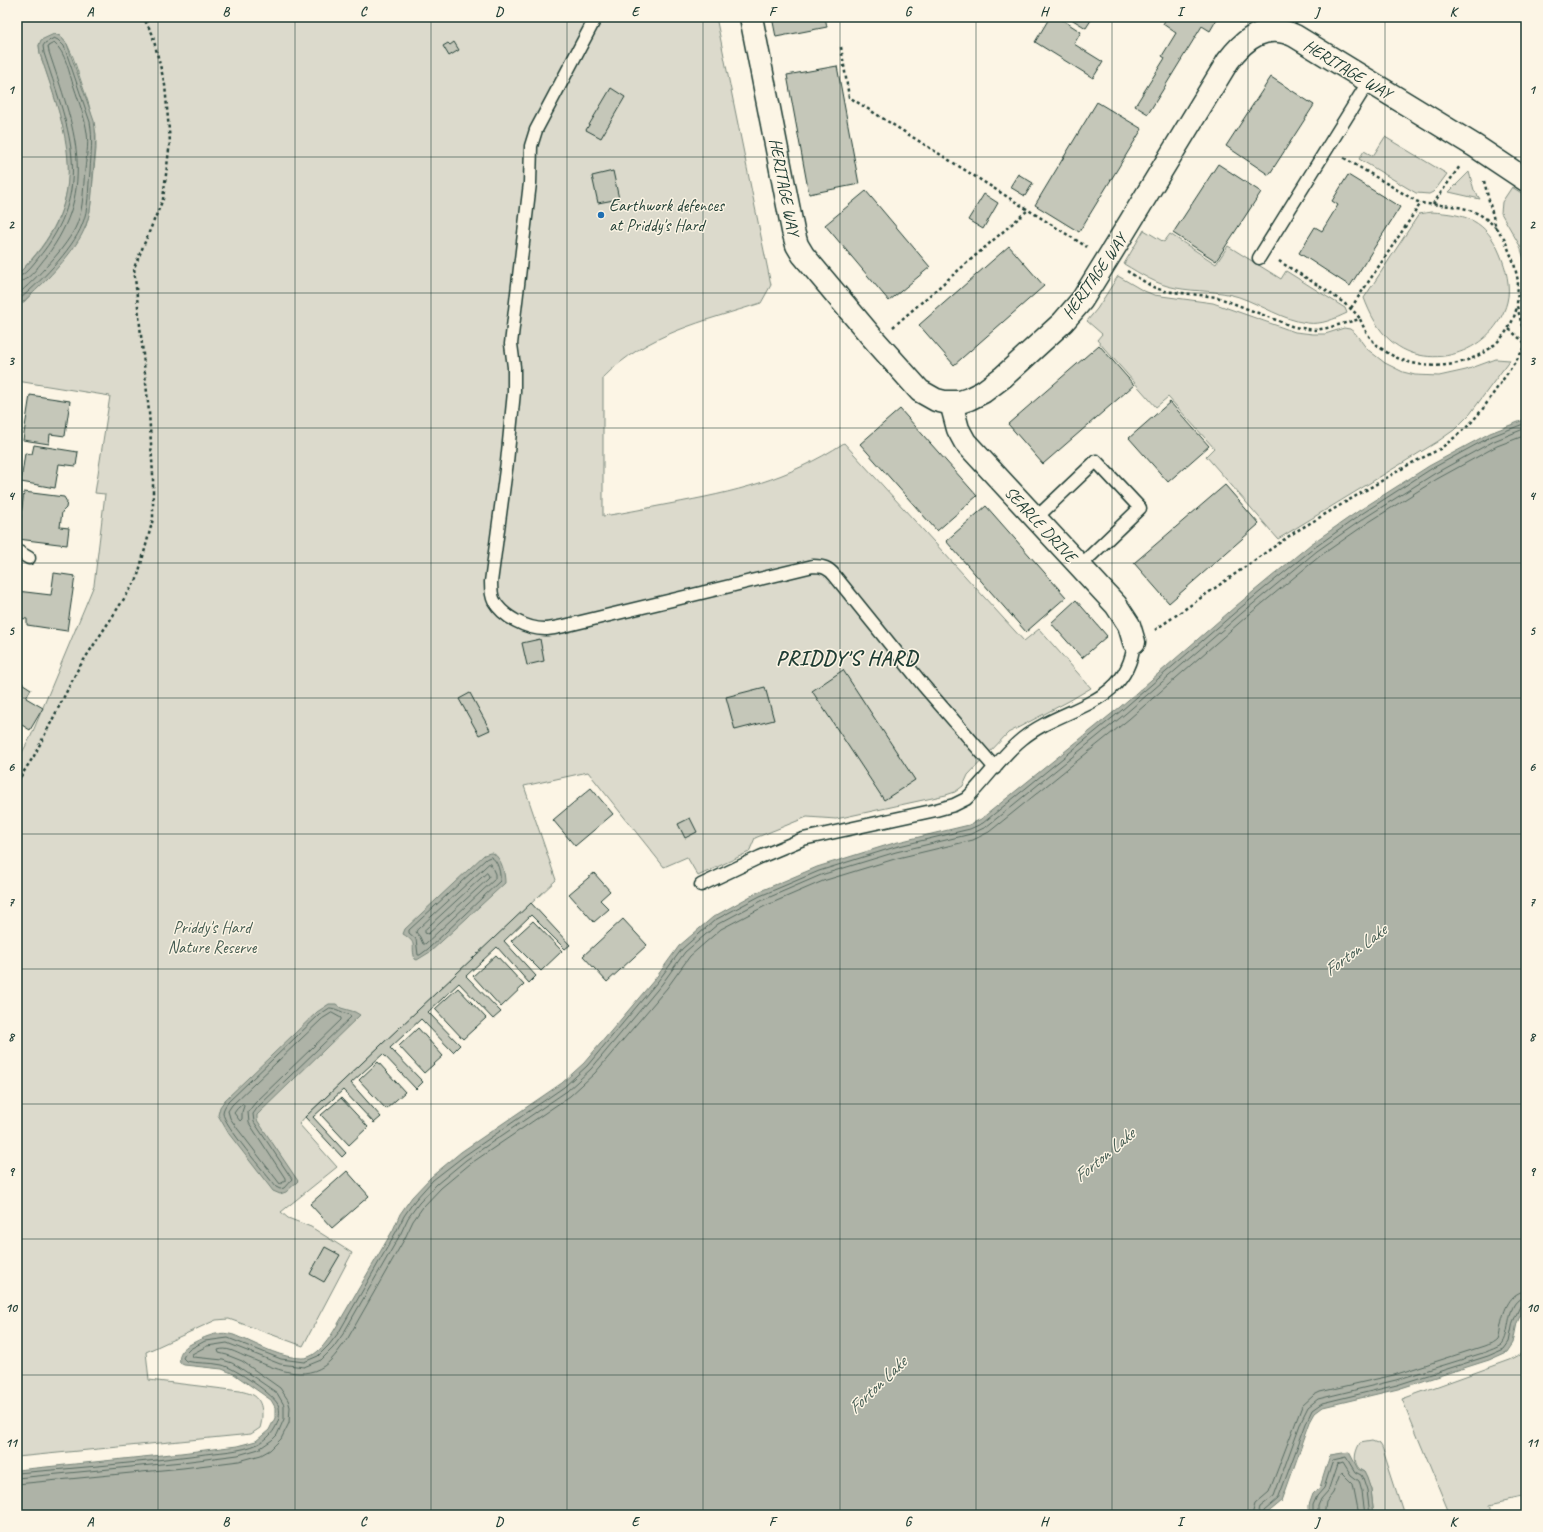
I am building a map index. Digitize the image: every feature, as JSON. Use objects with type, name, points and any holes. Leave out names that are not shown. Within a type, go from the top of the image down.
[{"type":"street","name":"HERITAGE WAY","points":[[751,17],[797,245],[803,255],[876,342],[920,391],[936,400],[951,403],[969,399],[988,389],[1063,322],[1082,300],[1099,254],[1124,232],[1228,61],[1240,46],[1252,36],[1275,31],[1288,33],[1475,146],[1526,180]]},
{"type":"street","name":"SEARLE DRIVE","points":[[951,403],[958,429],[965,442],[1121,611],[1129,624],[1134,644]]},
{"type":"lane","points":[[596,17],[536,130],[532,146],[530,183],[511,344],[514,367],[514,392],[492,582],[492,595],[494,601],[509,617],[529,626],[545,629],[813,566],[820,566],[826,568],[835,576],[923,685],[995,768]]},
{"type":"lane","points":[[1261,255],[1369,81]]},
{"type":"lane","points":[[1036,518],[1096,461],[1140,508],[1080,566]]},
{"type":"lane","points":[[17,551],[29,558]]},
{"type":"lane","points":[[702,885],[766,854],[803,839],[954,805],[966,799],[1012,748],[1033,730],[1094,701],[1111,689],[1129,667],[1134,644]]},
{"type":"path","points":[[17,782],[34,756],[78,669],[137,579],[153,519],[153,475],[149,420],[134,268],[163,199],[170,142],[165,85],[152,33],[143,17]]},
{"type":"path","points":[[841,47],[849,97],[1141,280],[1164,291],[1217,297],[1294,327],[1315,330],[1360,318]]},
{"type":"path","points":[[1432,204],[1475,146]]},
{"type":"path","points":[[1475,146],[1496,228]]},
{"type":"path","points":[[1261,255],[1351,308],[1360,318],[1369,336],[1376,345],[1408,362],[1441,367],[1452,365],[1474,357],[1492,347],[1509,329],[1514,319],[1517,306],[1518,281],[1514,263],[1504,238],[1496,228],[1484,217],[1468,209],[1421,203],[1328,148]]},
{"type":"path","points":[[1351,308],[1421,203]]},
{"type":"path","points":[[876,342],[1028,210]]},
{"type":"path","points":[[1134,644],[1295,532],[1410,464],[1440,449],[1455,438],[1482,410],[1526,344],[1517,306]]},
{"type":"path","points":[[1509,329],[1526,344]]},
{"type":"green space","name":"Priddy's Hard Nature Reserve","points":[[17,17],[716,17],[771,285],[761,303],[697,323],[657,340],[638,350],[603,378],[603,516],[716,495],[760,483],[823,456],[844,443],[1024,641],[1039,629],[1091,688],[1008,733],[968,775],[963,786],[955,792],[836,819],[807,817],[755,838],[749,852],[698,876],[687,857],[664,867],[588,772],[524,786],[556,880],[299,1124],[337,1167],[281,1212],[288,1218],[311,1227],[352,1253],[303,1346],[229,1319],[216,1320],[146,1352],[149,1380],[240,1391],[253,1395],[257,1398],[261,1405],[262,1419],[260,1428],[251,1434],[17,1457],[17,762],[31,736],[94,585],[105,494],[95,493],[110,396],[17,381],[17,307],[25,301],[86,226],[90,211],[96,134],[89,105],[73,57],[67,44],[60,36],[39,45],[40,54],[60,116],[66,143],[69,170],[66,195],[57,221],[41,247],[17,275]]},
{"type":"green space","points":[[1385,137],[1447,174],[1433,192],[1429,194],[1416,193],[1359,159],[1364,151],[1373,156]]},
{"type":"green space","points":[[1469,172],[1474,190],[1480,199],[1449,192]]},
{"type":"green space","points":[[1512,187],[1526,196],[1526,266],[1520,246],[1501,213],[1502,202]]},
{"type":"green space","points":[[1431,212],[1465,217],[1481,226],[1488,233],[1500,254],[1506,271],[1508,284],[1507,302],[1500,319],[1489,333],[1476,344],[1460,352],[1442,356],[1424,356],[1407,351],[1391,341],[1382,332],[1375,321],[1364,298],[1419,214]]},
{"type":"green space","points":[[1144,230],[1164,242],[1170,234],[1216,264],[1228,246],[1281,279],[1286,271],[1345,308],[1347,313],[1323,322],[1307,323],[1289,319],[1239,297],[1215,292],[1169,287],[1156,282],[1124,264]]},
{"type":"green space","points":[[1118,276],[1154,295],[1213,303],[1295,332],[1325,334],[1344,328],[1350,329],[1355,333],[1367,349],[1385,363],[1403,372],[1415,375],[1439,376],[1466,370],[1496,359],[1510,360],[1470,414],[1454,430],[1437,442],[1278,539],[1206,456],[1214,448],[1168,397],[1156,407],[1097,340],[1102,334],[1087,321],[1097,309]]},
{"type":"green space","points":[[1526,1347],[1526,1496],[1490,1504],[1493,1515],[1450,1515],[1402,1399],[1510,1360],[1523,1353]]},
{"type":"green space","points":[[1372,1441],[1380,1444],[1382,1447],[1404,1515],[1374,1515],[1371,1490],[1364,1472],[1357,1466],[1355,1459],[1356,1451],[1360,1443]]},
{"type":"water","points":[[54,34],[60,36],[67,44],[94,121],[95,147],[91,206],[82,235],[75,246],[36,291],[17,307],[17,275],[41,248],[57,222],[66,196],[68,170],[66,143],[60,115],[40,54],[39,45],[41,40]]},
{"type":"water","name":"Forton Lake","points":[[1526,419],[1526,1303],[1517,1323],[1513,1343],[1507,1352],[1489,1360],[1398,1389],[1323,1407],[1315,1413],[1310,1422],[1282,1501],[1265,1515],[17,1515],[17,1470],[181,1453],[237,1446],[256,1441],[269,1430],[275,1418],[275,1407],[271,1400],[234,1374],[222,1369],[184,1365],[180,1363],[180,1354],[183,1349],[205,1337],[220,1333],[235,1335],[272,1352],[295,1358],[307,1357],[322,1348],[335,1329],[393,1230],[400,1214],[412,1197],[431,1177],[461,1152],[562,1083],[584,1063],[655,979],[679,946],[713,917],[758,892],[817,867],[894,843],[969,825],[981,819],[1120,707],[1236,606],[1311,544],[1360,510],[1429,466],[1490,433]]},
{"type":"water","points":[[493,853],[501,862],[504,871],[505,883],[430,952],[417,960],[415,959],[413,943],[403,934],[405,929],[484,855]]},
{"type":"water","points":[[329,1004],[336,1004],[341,1008],[360,1015],[257,1115],[257,1120],[298,1181],[286,1192],[280,1194],[273,1191],[229,1134],[218,1115],[220,1107],[225,1100],[317,1012]]},
{"type":"water","points":[[1349,1452],[1358,1469],[1364,1472],[1367,1478],[1371,1490],[1374,1515],[1309,1515],[1309,1505],[1313,1494],[1320,1487],[1330,1455]]},
{"type":"building","points":[[772,17],[825,17],[827,27],[776,37]]},
{"type":"building","points":[[1050,17],[1058,17],[1081,32],[1074,44],[1103,62],[1093,78],[1035,42]]},
{"type":"building","points":[[1068,17],[1093,17],[1086,28]]},
{"type":"building","points":[[1167,17],[1213,17],[1217,19],[1210,31],[1202,26],[1148,114],[1135,106],[1165,58],[1162,56],[1176,33],[1163,24]]},
{"type":"building","points":[[454,42],[459,50],[449,56],[443,46],[448,43],[450,45]]},
{"type":"building","points":[[837,66],[859,184],[809,194],[787,75]]},
{"type":"building","points":[[1271,77],[1314,105],[1269,175],[1226,146]]},
{"type":"building","points":[[611,88],[625,97],[601,138],[586,130]]},
{"type":"building","points":[[1097,102],[1142,129],[1079,232],[1035,205]]},
{"type":"building","points":[[1218,164],[1261,192],[1216,261],[1173,233]]},
{"type":"building","points":[[613,171],[619,199],[598,203],[592,176]]},
{"type":"building","points":[[1018,174],[1033,183],[1025,196],[1010,187]]},
{"type":"building","points":[[1348,175],[1400,207],[1350,286],[1299,253],[1315,227],[1322,231],[1338,205],[1332,201]]},
{"type":"building","points":[[866,191],[930,267],[889,301],[825,225]]},
{"type":"building","points":[[984,194],[998,203],[983,229],[968,220]]},
{"type":"building","points":[[1009,246],[1044,286],[954,365],[919,325]]},
{"type":"building","points":[[1099,345],[1134,385],[1043,464],[1008,424]]},
{"type":"building","points":[[30,395],[70,401],[65,436],[50,434],[49,444],[23,440]]},
{"type":"building","points":[[1170,402],[1209,446],[1168,482],[1129,438]]},
{"type":"building","points":[[900,409],[977,496],[937,531],[860,444]]},
{"type":"building","points":[[34,445],[78,452],[76,466],[59,464],[55,488],[21,482],[25,453],[32,454]]},
{"type":"building","points":[[1225,485],[1259,524],[1169,603],[1134,563]]},
{"type":"building","points":[[24,492],[64,497],[67,502],[66,508],[62,512],[60,527],[69,528],[67,545],[18,539]]},
{"type":"building","points":[[986,506],[1066,597],[1026,632],[946,541]]},
{"type":"building","points":[[54,573],[75,576],[67,631],[27,625],[27,619],[17,618],[17,591],[51,595]]},
{"type":"building","points":[[1076,600],[1107,636],[1082,658],[1051,623]]},
{"type":"building","points":[[540,639],[544,661],[527,665],[522,643]]},
{"type":"building","points":[[843,670],[915,780],[884,800],[812,691]]},
{"type":"building","points":[[17,680],[31,689],[26,698],[43,708],[30,730],[17,722]]},
{"type":"building","points":[[765,687],[774,720],[735,730],[726,697]]},
{"type":"building","points":[[470,693],[490,730],[479,735],[459,699]]},
{"type":"building","points":[[591,788],[613,814],[575,846],[553,820]]},
{"type":"building","points":[[690,818],[697,832],[685,838],[678,824]]},
{"type":"building","points":[[594,873],[610,891],[600,900],[609,909],[594,922],[569,894]]},
{"type":"building","points":[[531,903],[570,945],[565,949],[531,915],[504,941],[536,976],[529,983],[497,947],[466,976],[501,1012],[493,1019],[459,983],[428,1012],[460,1045],[453,1052],[421,1019],[390,1048],[423,1082],[416,1089],[383,1054],[351,1083],[381,1117],[374,1123],[343,1090],[313,1117],[346,1153],[342,1157],[305,1117]]},
{"type":"building","points":[[623,919],[647,945],[607,982],[583,956]]},
{"type":"building","points":[[533,921],[562,951],[541,971],[511,941]]},
{"type":"building","points":[[496,955],[524,985],[501,1007],[473,976]]},
{"type":"building","points":[[458,988],[486,1018],[463,1039],[435,1009]]},
{"type":"building","points":[[418,1028],[443,1056],[424,1073],[399,1046]]},
{"type":"building","points":[[378,1062],[405,1092],[386,1109],[359,1080]]},
{"type":"building","points":[[341,1098],[368,1127],[349,1145],[321,1115]]},
{"type":"building","points":[[347,1171],[369,1196],[332,1228],[310,1204]]},
{"type":"building","points":[[325,1247],[340,1255],[324,1282],[310,1274]]},
{"type":"place","name":"Earthwork defences at Priddy's Hard","points":[[601,215]]},
{"type":"district","name":"PRIDDY'S HARD","points":[[847,658]]}]
